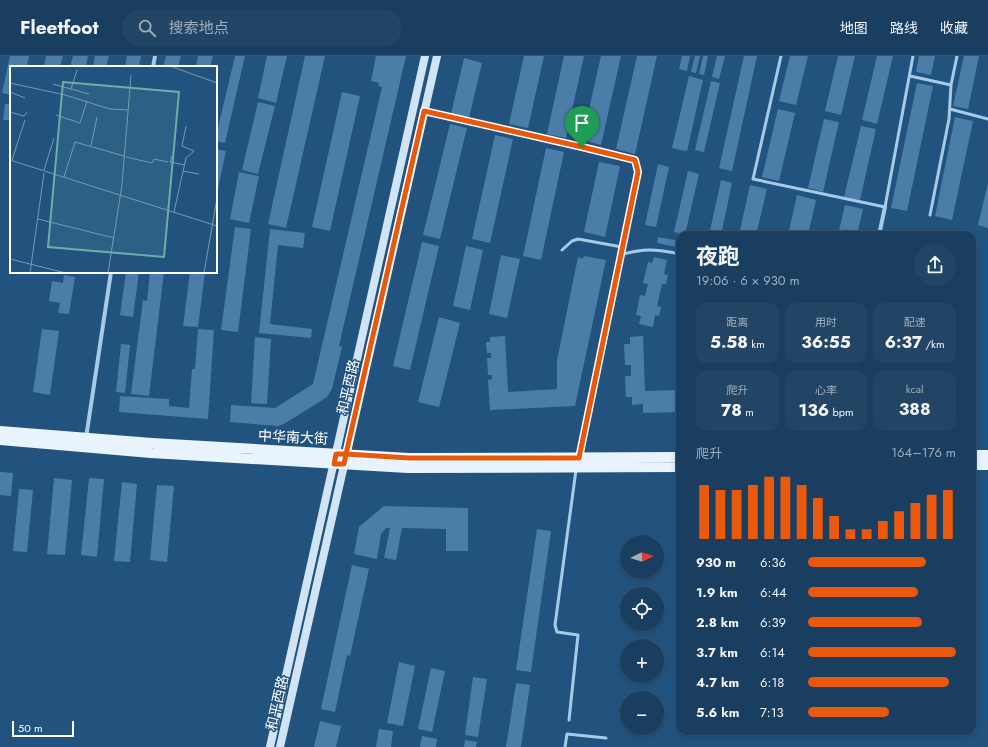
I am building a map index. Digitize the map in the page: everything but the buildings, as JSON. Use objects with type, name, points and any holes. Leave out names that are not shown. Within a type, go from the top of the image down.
[{"type":"main road","name":"和平西路","points":[[280,747],[425,56]]},
{"type":"main road","name":"和平西路","points":[[270,747],[437,56]]},
{"type":"main road","name":"中华南大街","points":[[0,431],[340,459],[408,468],[577,463],[676,457]]},
{"type":"main road","name":"中华南大街","points":[[0,440],[151,453],[340,459]]},
{"type":"main road","points":[[976,455],[988,455]]},
{"type":"main road","name":"中华南大街","points":[[577,463],[676,467]]},
{"type":"main road","points":[[976,465],[988,464]]},
{"type":"street","points":[[153,66],[155,56]]},
{"type":"street","points":[[424,111],[635,160],[638,172],[577,463]]},
{"type":"street","points":[[880,231],[885,207]]},
{"type":"street","points":[[86,438],[111,273]]},
{"type":"lane","points":[[781,56],[753,179],[885,207],[913,56]]},
{"type":"lane","points":[[930,215],[950,109],[951,85],[957,56]]},
{"type":"lane","points":[[910,76],[951,85]]},
{"type":"lane","points":[[950,109],[988,119]]},
{"type":"lane","points":[[562,250],[572,241],[578,239],[622,247]]},
{"type":"lane","points":[[620,255],[652,249],[676,253]]},
{"type":"lane","points":[[569,720],[578,636],[557,632],[555,625],[577,463]]},
{"type":"lane","points":[[565,747],[566,734],[606,738]]},
{"type":"route","points":[[582,147],[424,111],[346,454],[336,454],[334,464],[344,464],[346,454],[409,458],[579,458],[638,172],[635,160],[582,147]]}]
